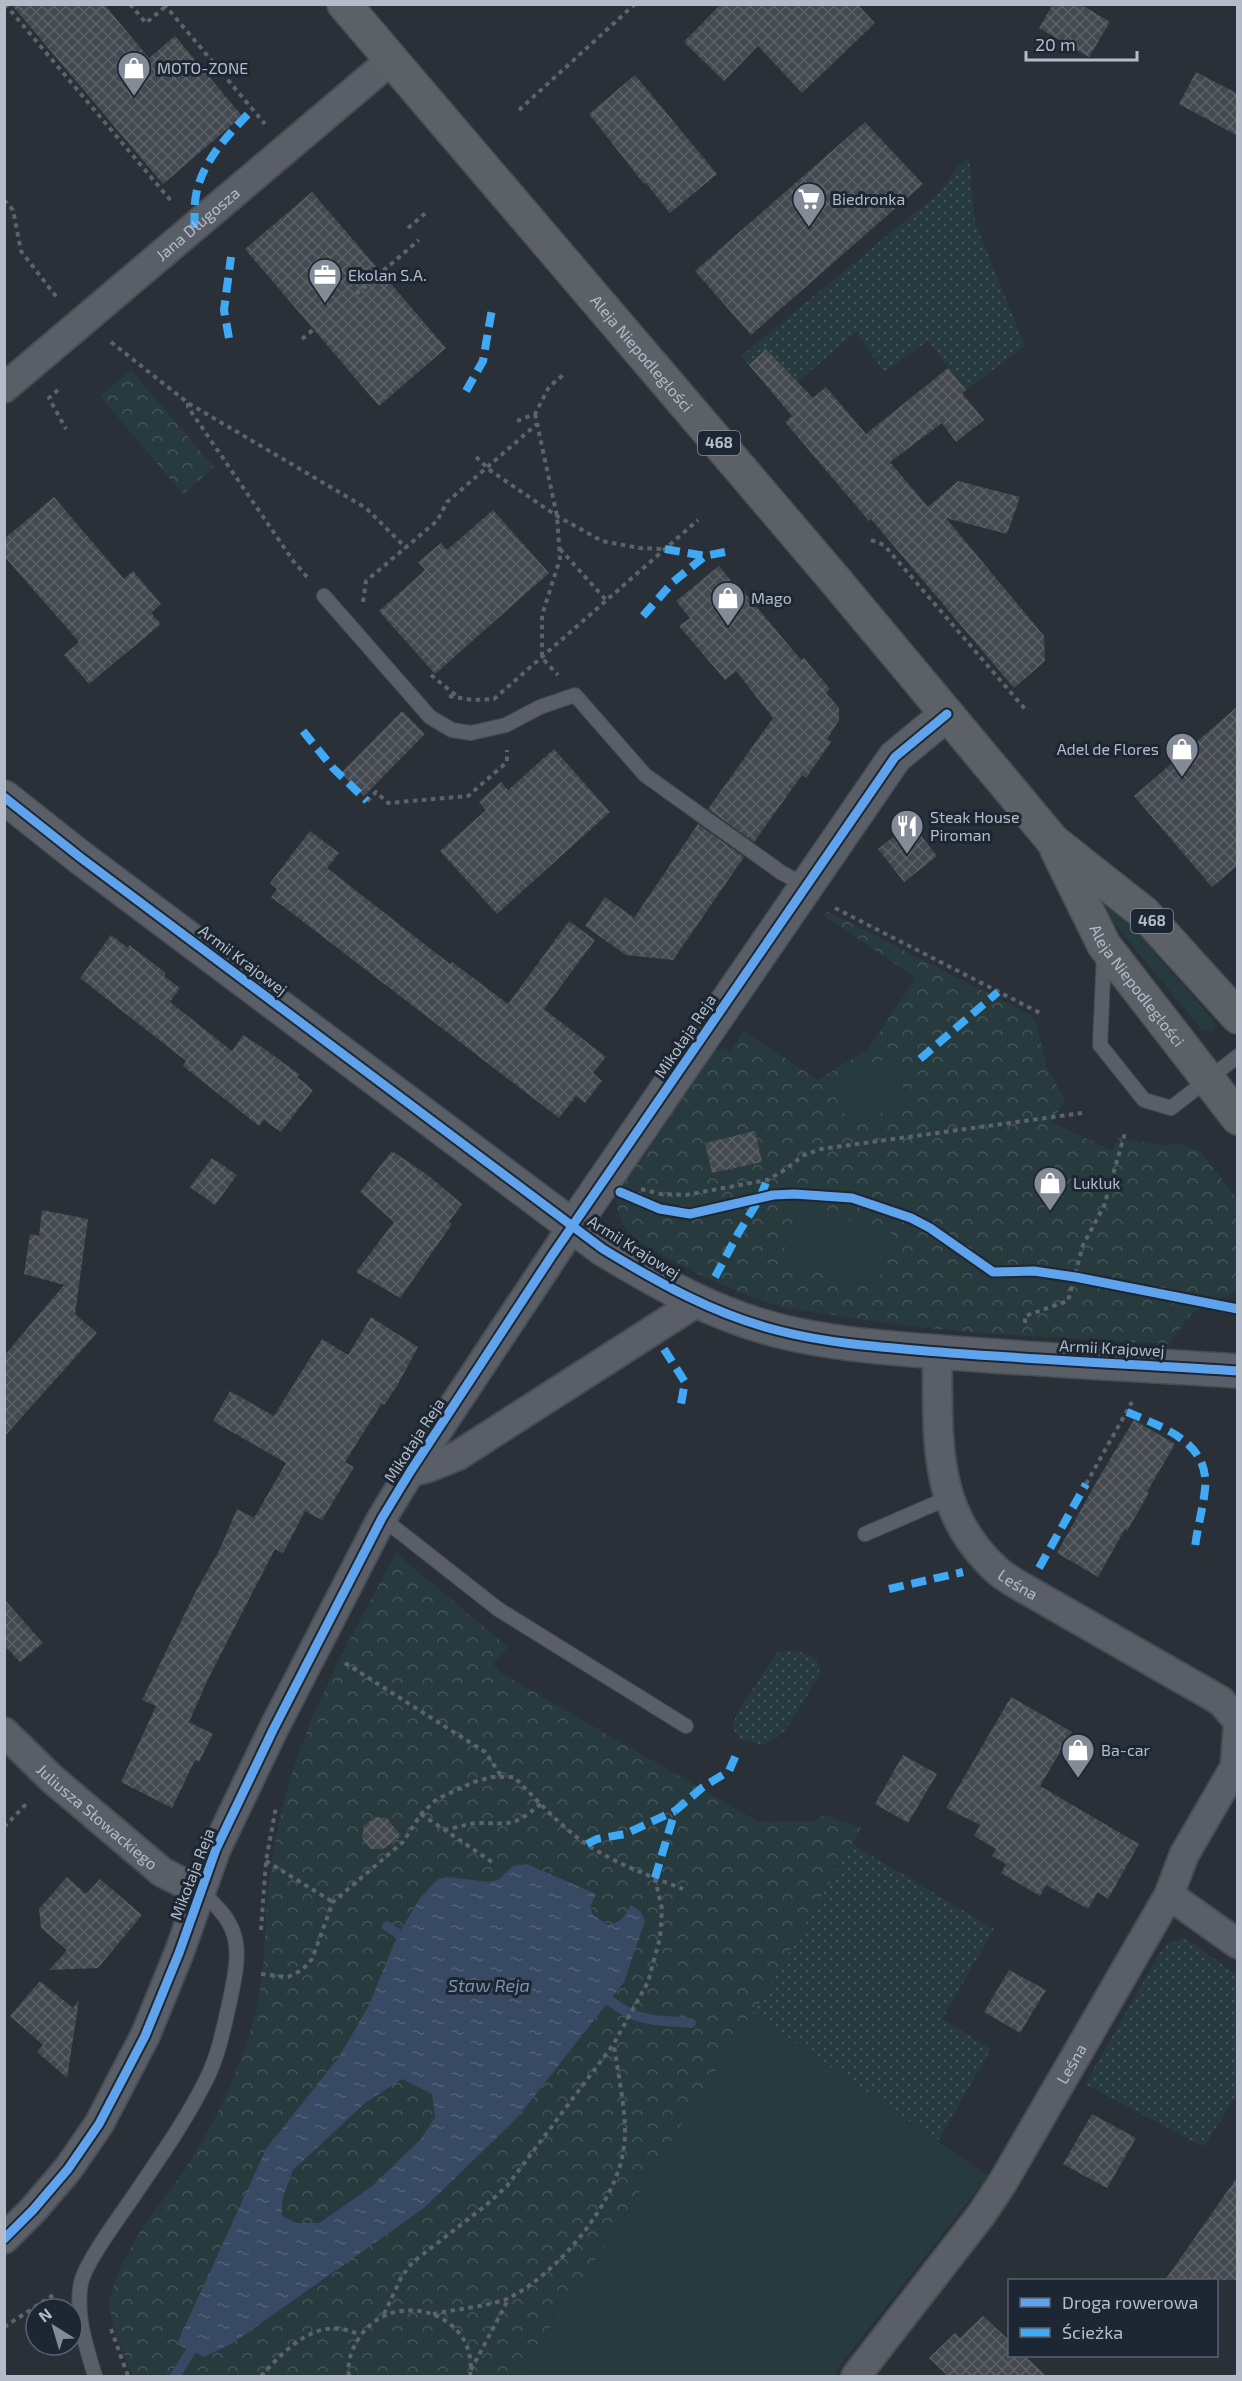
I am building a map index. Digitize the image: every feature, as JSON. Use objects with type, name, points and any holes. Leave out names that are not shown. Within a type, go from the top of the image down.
[{"type":"main road","name":"Aleja Niepodległości","points":[[344,4],[1053,841],[1144,913],[1238,1017]]},
{"type":"main road","name":"Aleja Niepodległości","points":[[1053,841],[1104,945],[1207,1081],[1238,1118]]},
{"type":"street","name":"Jana Długosza","points":[[4,388],[74,313],[286,150],[391,60]]},
{"type":"street","name":"Mikołaja Reja","points":[[4,2240],[68,2169],[99,2124],[145,2036],[179,1953],[199,1891],[216,1850],[273,1730],[382,1518],[410,1472],[573,1226],[895,757],[947,714]]},
{"type":"street","name":"Armii Krajowej","points":[[4,797],[91,865],[573,1226],[620,1259],[697,1302],[769,1328],[832,1341],[938,1352],[1238,1371]]},
{"type":"street","name":"Mikołaja Reja","points":[[410,1472],[457,1456],[697,1302]]},
{"type":"street","name":"Leśna","points":[[938,1352],[941,1469],[948,1498],[968,1536],[1000,1573],[1221,1701],[1238,1721]]},
{"type":"street","name":"Leśna","points":[[856,2376],[981,2215],[1003,2182],[1169,1895],[1184,1855],[1235,1767],[1238,1728]]},
{"type":"street","name":"Juliusza Słowackiego","points":[[4,1732],[51,1778],[162,1872],[199,1891]]},
{"type":"street","points":[[1169,1895],[1238,1944]]},
{"type":"lane","points":[[324,596],[430,717],[452,730],[471,733],[506,725],[540,707],[575,695],[645,775],[782,873],[806,885]]},
{"type":"lane","points":[[1104,945],[1100,1045],[1144,1100],[1171,1108],[1238,1056]]},
{"type":"lane","points":[[865,1534],[948,1498]]},
{"type":"lane","points":[[382,1518],[498,1609],[686,1726]]},
{"type":"lane","points":[[95,2376],[78,2312],[82,2281],[102,2243],[167,2146],[207,2077],[227,2013],[237,1948],[232,1926],[217,1906],[199,1891]]},
{"type":"path","points":[[5,4],[177,208]]},
{"type":"path","points":[[130,4],[146,23],[165,5],[286,150]]},
{"type":"path","points":[[519,110],[635,4]]},
{"type":"path","points":[[4,200],[13,210],[21,251],[74,313],[188,403],[366,508],[405,548]]},
{"type":"path","points":[[408,228],[428,211]]},
{"type":"path","points":[[356,294],[419,240]]},
{"type":"path","points":[[302,339],[314,330]]},
{"type":"path","points":[[542,658],[542,615],[560,559],[557,516],[535,414],[549,387],[563,375]]},
{"type":"path","points":[[188,403],[188,407],[294,562],[324,596]]},
{"type":"path","points":[[517,421],[535,414]]},
{"type":"path","points":[[363,609],[366,582],[437,521],[447,502],[537,424]]},
{"type":"path","points":[[476,458],[557,516],[602,541],[639,548],[665,549]]},
{"type":"path","points":[[438,694],[472,700],[494,699],[698,520]]},
{"type":"path","points":[[871,540],[884,545],[1025,709]]},
{"type":"path","points":[[559,548],[607,601]]},
{"type":"path","points":[[367,801],[376,792],[388,803],[468,796],[507,762],[506,725]]},
{"type":"path","points":[[806,885],[830,905],[1040,1013]]},
{"type":"path","points":[[638,1188],[661,1194],[686,1195],[722,1189],[767,1180],[804,1155],[821,1149],[1082,1113]]},
{"type":"path","points":[[1025,1316],[1068,1301],[1070,1276],[1083,1245],[1104,1206],[1125,1133]]},
{"type":"path","points":[[1070,1276],[1085,1278]]},
{"type":"path","points":[[1086,1484],[1132,1402]]},
{"type":"path","points":[[344,1662],[485,1752],[502,1777]]},
{"type":"path","points":[[257,1973],[288,1977],[302,1970],[312,1959],[333,1902],[403,1842],[421,1814],[437,1800],[474,1782],[492,1777],[514,1778],[562,1825],[587,1844],[621,1864],[683,1889]]},
{"type":"path","points":[[277,1804],[266,1861],[333,1902]]},
{"type":"path","points":[[444,1830],[475,1823],[507,1825],[523,1818],[541,1804]]},
{"type":"path","points":[[421,1814],[495,1864]]},
{"type":"path","points":[[384,2314],[394,2290],[413,2262],[507,2186],[614,2045],[648,1982],[660,1938],[662,1909],[655,1878]]},
{"type":"path","points":[[434,2314],[508,2299],[554,2266],[591,2224],[614,2180],[624,2146],[622,2100],[614,2045]]},
{"type":"path","points":[[4,2327],[54,2294]]},
{"type":"path","points":[[470,2371],[508,2299]]},
{"type":"path","points":[[349,2376],[351,2353],[366,2327],[384,2314],[409,2309],[434,2314],[449,2323],[461,2337],[468,2353],[470,2376]]},
{"type":"path","points":[[261,2376],[282,2353],[299,2340],[321,2330],[335,2328],[360,2335]]},
{"type":"green space","points":[[969,157],[975,222],[1025,346],[966,390],[928,341],[884,372],[856,332],[778,399],[741,356],[939,193],[958,166]]},
{"type":"green space","points":[[131,370],[214,467],[183,494],[100,396]]},
{"type":"green space","points":[[1083,870],[1213,1020],[1215,1025],[1212,1032],[1202,1030],[1077,878]]},
{"type":"green space","points":[[827,911],[1032,1016],[1037,1025],[1046,1066],[1065,1100],[1052,1122],[1112,1151],[1119,1138],[1162,1145],[1183,1144],[1201,1152],[1237,1199],[1237,1291],[1192,1313],[1168,1344],[963,1331],[882,1322],[778,1306],[696,1273],[640,1242],[631,1234],[619,1216],[617,1189],[711,1053],[722,1048],[731,1051],[744,1031],[818,1080],[868,1049],[916,978],[824,916]]},
{"type":"green space","points":[[890,1057],[909,1100],[850,1127],[830,1083]]},
{"type":"green space","points":[[799,1204],[893,1234],[875,1290],[781,1259]]},
{"type":"green space","points":[[396,1553],[508,1647],[493,1664],[501,1673],[759,1822],[815,1821],[824,1815],[861,1828],[767,1991],[609,2240],[518,2376],[133,2376],[111,2314],[111,2294],[116,2277],[151,2216],[198,2148],[237,2069],[253,2023],[259,1995],[271,1867],[288,1787],[299,1752],[328,1684]]},
{"type":"green space","points":[[789,1650],[808,1654],[817,1660],[820,1675],[785,1731],[764,1745],[741,1739],[733,1729],[736,1714],[777,1653]]},
{"type":"green space","points":[[852,1844],[994,1929],[942,2019],[991,2049],[938,2141],[752,2013]]},
{"type":"green space","points":[[1185,1938],[1237,1975],[1237,2094],[1204,2147],[1085,2084],[1160,1953],[1169,1943]]},
{"type":"green space","points":[[752,2013],[988,2176],[835,2372],[839,2376],[518,2376],[609,2240]]},
{"type":"water","name":"Staw Reja","points":[[527,1864],[596,1894],[590,1907],[593,1915],[608,1925],[622,1918],[631,1905],[641,1912],[645,1921],[624,1982],[517,2118],[424,2208],[233,2343],[204,2357],[177,2344],[266,2149],[339,2057],[369,2005],[398,1934],[421,1897],[438,1879],[447,1877],[489,1882],[498,1880],[513,1866]],"holes":[[[402,2079],[432,2094],[435,2117],[421,2139],[370,2188],[319,2223],[297,2223],[282,2216],[282,2200],[293,2170],[365,2103]]]},
{"type":"building","points":[[11,4],[104,4],[149,58],[175,36],[242,116],[163,184]]},
{"type":"building","points":[[721,4],[857,4],[875,23],[802,93],[758,46],[724,81],[684,42]]},
{"type":"building","points":[[1053,4],[1080,4],[1110,22],[1089,57],[1039,28]]},
{"type":"building","points":[[1196,72],[1238,94],[1238,136],[1179,104]]},
{"type":"building","points":[[635,75],[717,174],[670,213],[589,114]]},
{"type":"building","name":"Biedronka","points":[[865,122],[923,184],[751,335],[695,271]]},
{"type":"building","points":[[312,192],[446,348],[379,406],[245,249]]},
{"type":"building","points":[[766,349],[813,398],[826,387],[866,434],[948,368],[966,390],[962,393],[984,420],[956,442],[942,423],[890,462],[928,507],[958,481],[1020,497],[1007,534],[946,518],[1044,636],[1045,661],[1014,688],[871,519],[869,521],[785,422],[792,416],[749,365]]},
{"type":"building","points":[[54,497],[124,579],[133,571],[161,604],[151,613],[161,624],[89,684],[64,655],[79,642],[4,556],[4,539]]},
{"type":"building","points":[[493,510],[549,573],[435,674],[379,611],[425,570],[418,562],[441,543],[447,550]]},
{"type":"building","points":[[719,566],[733,583],[735,581],[801,660],[804,658],[830,689],[826,693],[839,708],[839,720],[827,739],[831,742],[806,778],[802,775],[754,842],[708,809],[773,718],[736,671],[725,680],[679,626],[690,618],[676,601]]},
{"type":"building","points":[[1238,706],[1238,865],[1212,887],[1134,796]]},
{"type":"building","points":[[402,711],[425,734],[364,796],[341,773]]},
{"type":"building","points":[[554,749],[610,812],[497,914],[440,851],[486,810],[479,802],[501,782],[508,790]]},
{"type":"building","points":[[911,823],[937,856],[904,882],[878,849]]},
{"type":"building","points":[[698,824],[744,857],[673,960],[626,955],[585,926],[605,897],[634,918]]},
{"type":"building","points":[[310,831],[339,853],[327,868],[450,964],[452,962],[508,1004],[569,921],[595,940],[544,1009],[606,1057],[593,1073],[602,1081],[585,1103],[576,1096],[559,1118],[271,897],[277,889],[270,883]]},
{"type":"building","points":[[111,935],[128,948],[129,945],[166,973],[164,976],[180,988],[170,1002],[232,1051],[243,1035],[300,1075],[297,1077],[313,1090],[281,1132],[264,1120],[259,1126],[183,1066],[186,1061],[80,978]]},
{"type":"building","points":[[755,1131],[762,1162],[712,1173],[705,1143]]},
{"type":"building","points":[[392,1151],[429,1176],[462,1204],[449,1222],[452,1224],[400,1298],[356,1272],[394,1222],[360,1192]]},
{"type":"building","points":[[212,1158],[237,1175],[215,1205],[190,1187]]},
{"type":"building","points":[[42,1210],[88,1219],[75,1314],[97,1333],[4,1437],[4,1356],[64,1285],[24,1274],[30,1234],[39,1236]]},
{"type":"building","points":[[371,1317],[418,1347],[397,1386],[384,1405],[382,1403],[345,1462],[354,1467],[322,1520],[305,1511],[283,1553],[275,1549],[208,1679],[189,1722],[213,1734],[199,1762],[195,1760],[172,1808],[121,1782],[156,1706],[142,1700],[197,1589],[219,1551],[237,1509],[254,1518],[286,1463],[213,1421],[230,1391],[274,1416],[322,1339],[348,1355]]},
{"type":"building","points":[[1134,1420],[1175,1444],[1127,1531],[1125,1529],[1098,1577],[1057,1553]]},
{"type":"building","points":[[4,1599],[43,1643],[20,1662],[4,1645]]},
{"type":"building","points":[[1011,1697],[1072,1732],[1040,1786],[1139,1844],[1108,1899],[1098,1892],[1088,1909],[1046,1885],[1040,1896],[1001,1873],[1006,1864],[992,1856],[996,1849],[974,1836],[980,1825],[946,1808]]},
{"type":"building","points":[[903,1755],[937,1774],[908,1823],[875,1804]]},
{"type":"building","points":[[375,1817],[387,1818],[401,1836],[383,1849],[371,1849],[362,1838],[364,1826]]},
{"type":"building","points":[[67,1877],[86,1894],[100,1879],[142,1915],[98,1968],[49,1970],[67,1950],[41,1928],[39,1909]]},
{"type":"building","points":[[1009,1970],[1046,1990],[1020,2033],[984,2012]]},
{"type":"building","points":[[40,1981],[73,2008],[79,2000],[67,2078],[37,2052],[43,2045],[10,2016]]},
{"type":"building","points":[[1092,2114],[1136,2138],[1107,2188],[1063,2164]]},
{"type":"building","points":[[1238,2176],[1238,2280],[1166,2279]]},
{"type":"building","points":[[983,2316],[1008,2339],[1008,2357],[1026,2357],[1046,2376],[948,2376],[929,2358],[955,2333],[960,2338]]},
{"type":"waterway","points":[[387,1926],[398,1934]]},
{"type":"waterway","points":[[609,2000],[639,2017],[691,2023]]},
{"type":"waterway","points":[[175,2376],[191,2351]]},
{"type":"marked path","points":[[194,228],[196,195],[204,171],[210,159],[252,110]]},
{"type":"marked path","points":[[229,338],[224,310],[231,257]]},
{"type":"marked path","points":[[466,391],[483,361],[492,309]]},
{"type":"marked path","points":[[665,549],[705,556],[725,552]]},
{"type":"marked path","points":[[643,616],[673,582],[705,556]]},
{"type":"marked path","points":[[303,731],[333,768],[367,801]]},
{"type":"marked path","points":[[920,1059],[998,992]]},
{"type":"marked path","points":[[715,1277],[760,1198],[767,1180]]},
{"type":"marked path","points":[[664,1349],[685,1382],[681,1404]]},
{"type":"marked path","points":[[1127,1412],[1181,1439],[1200,1459],[1205,1473],[1205,1489],[1195,1548]]},
{"type":"marked path","points":[[1039,1568],[1086,1484]]},
{"type":"marked path","points":[[889,1589],[963,1572]]},
{"type":"marked path","points":[[655,1878],[675,1811],[703,1787],[729,1771],[736,1755]]},
{"type":"marked path","points":[[587,1844],[597,1839],[625,1834],[675,1811]]},
{"type":"cycle path","points":[[4,2239],[33,2210],[68,2169],[99,2124],[145,2036],[179,1953],[216,1849],[273,1730],[382,1518],[410,1472],[551,1257],[895,757],[947,714]]},
{"type":"cycle path","points":[[4,797],[81,858],[603,1249],[688,1297],[756,1324],[801,1336],[843,1343],[951,1353],[1238,1371]]},
{"type":"cycle path","points":[[620,1192],[660,1209],[690,1214],[773,1195],[852,1198],[911,1218],[930,1228],[993,1272],[1034,1271],[1075,1277],[1238,1309]]},
{"type":"place","name":"MOTO-ZONE","points":[[134,97]]},
{"type":"place","name":"Biedronka","points":[[809,228]]},
{"type":"place","name":"Ekolan S.A.","points":[[325,304]]},
{"type":"place","name":"Mago","points":[[728,627]]},
{"type":"place","name":"Adel de Flores","points":[[1182,778]]},
{"type":"place","name":"Steak House Piroman","points":[[907,855]]},
{"type":"place","name":"Lukluk","points":[[1050,1212]]},
{"type":"place","name":"Ba-car","points":[[1078,1779]]}]
